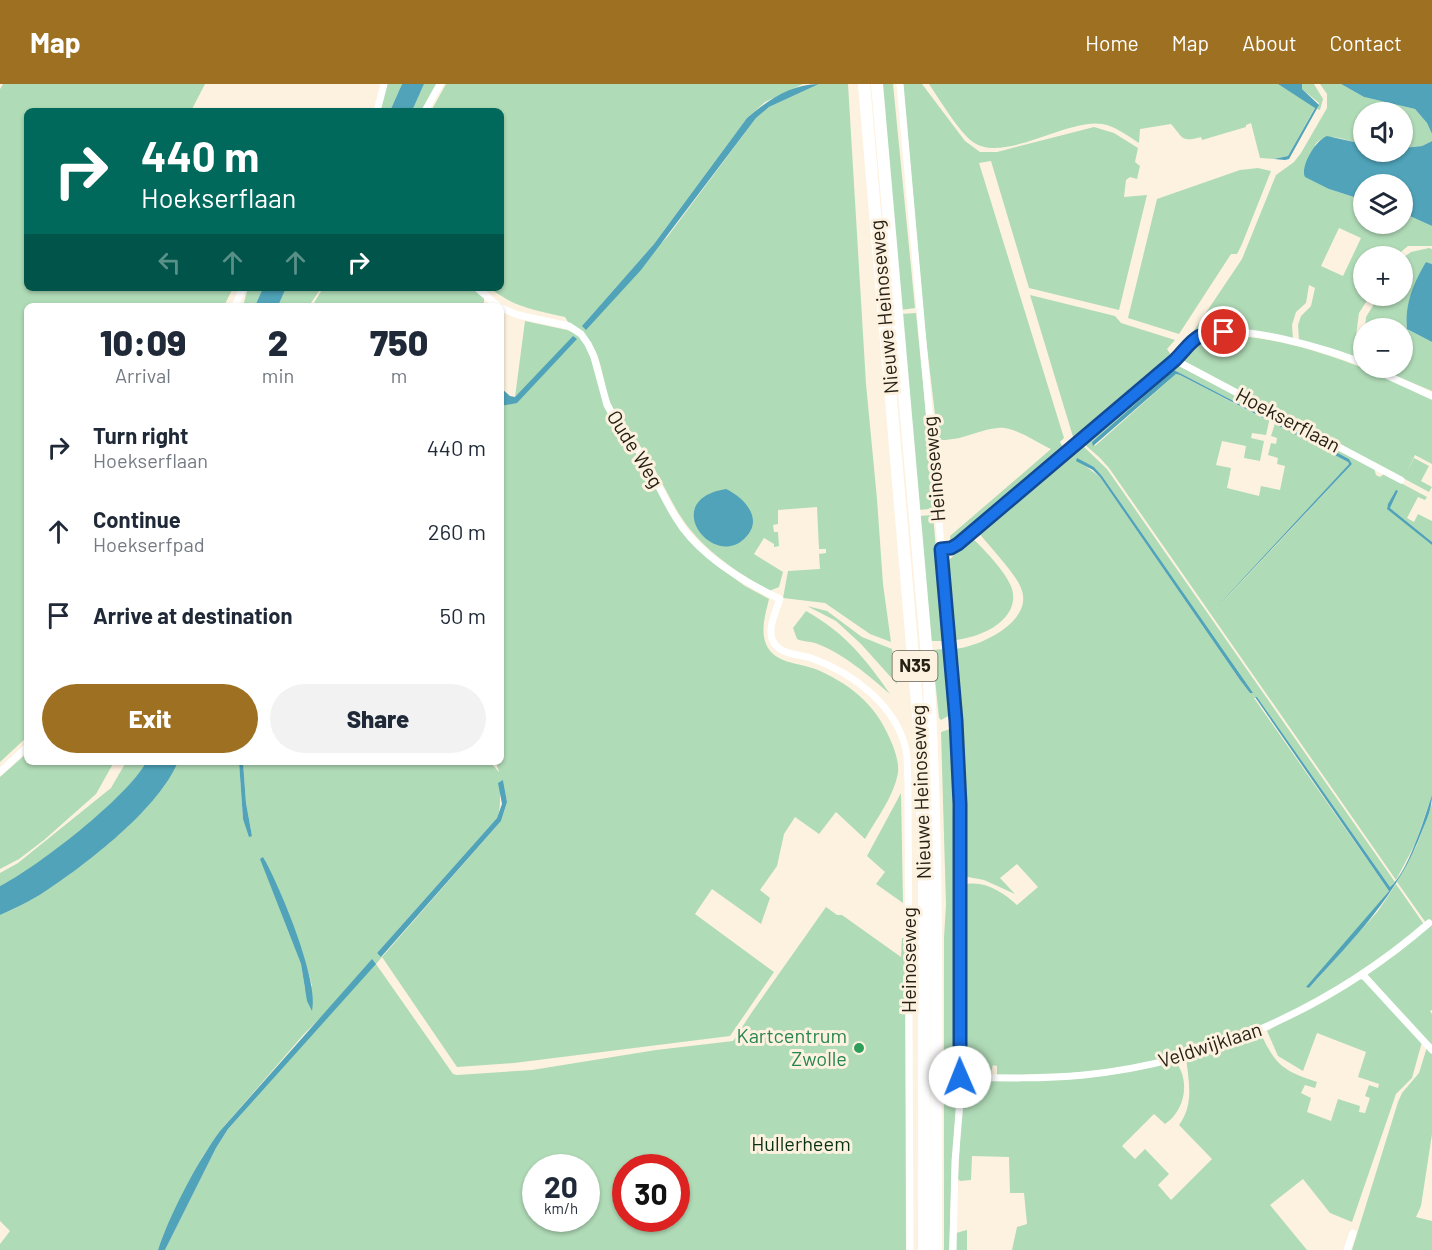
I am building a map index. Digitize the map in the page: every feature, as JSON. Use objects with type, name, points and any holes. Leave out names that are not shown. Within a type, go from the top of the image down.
[{"type":"highway","name":"Nieuwe Heinoseweg","points":[[864,84],[920,727],[924,868],[924,1250]]},
{"type":"highway","name":"Nieuwe Heinoseweg","points":[[877,84],[928,667],[932,741],[936,843],[936,1250]]},
{"type":"street","points":[[378,108],[384,84]]},
{"type":"street","points":[[427,108],[440,84]]},
{"type":"street","name":"Heinoseweg","points":[[900,84],[956,721],[960,804],[960,1077],[953,1250]]},
{"type":"street","name":"Oude Weg","points":[[481,291],[495,303]]},
{"type":"street","name":"Oude Weg","points":[[504,309],[518,315],[569,326],[584,338],[594,357],[607,405],[641,454],[681,526],[711,557],[780,599]]},
{"type":"street","points":[[941,549],[951,548],[958,544],[1176,359],[1202,334],[1239,332],[1288,340],[1353,361]]},
{"type":"street","name":"Hoekserflaan","points":[[1176,359],[1401,480]]},
{"type":"street","points":[[1393,378],[1432,396]]},
{"type":"street","name":"Heinoseweg","points":[[780,599],[771,631],[776,644],[786,652],[831,666],[852,677],[886,710],[906,750],[909,874],[910,1250]]},
{"type":"street","points":[[0,772],[24,750]]},
{"type":"street","name":"Veldwijklaan","points":[[960,1077],[1032,1078],[1083,1075],[1135,1068],[1186,1056],[1278,1022],[1321,1000],[1398,949],[1429,923]]},
{"type":"street","points":[[1362,974],[1432,1050]]},
{"type":"street","points":[[1347,1250],[1353,1233]]},
{"type":"green space","points":[[3,84],[205,84],[193,108],[24,108],[24,291],[232,291],[226,303],[24,303],[24,740],[0,762],[0,89]]},
{"type":"green space","points":[[387,84],[402,84],[391,108],[381,108]]},
{"type":"green space","points":[[424,84],[438,84],[425,108],[413,108]]},
{"type":"green space","points":[[446,84],[803,84],[765,102],[747,118],[654,244],[582,326],[668,236],[756,118],[769,107],[819,84],[848,84],[866,384],[883,584],[891,642],[870,634],[825,603],[783,598],[788,571],[820,569],[819,554],[826,553],[826,549],[819,549],[817,507],[778,510],[778,524],[773,525],[774,532],[778,532],[779,546],[774,547],[774,544],[764,538],[754,554],[783,572],[779,587],[769,591],[719,558],[697,538],[679,514],[645,453],[614,411],[598,357],[591,343],[565,317],[517,304],[494,291],[504,291],[504,108],[433,108]]},
{"type":"green space","points":[[881,84],[893,84],[915,308],[901,310]]},
{"type":"green space","points":[[903,84],[922,84],[965,141],[980,152],[997,152],[1094,127],[1114,133],[1138,148],[1135,162],[1140,166],[1137,179],[1130,177],[1126,180],[1124,197],[1147,195],[1119,310],[1029,288],[991,161],[979,163],[1064,438],[1060,442],[1064,449],[951,545],[950,536],[1051,449],[1018,432],[1004,428],[990,429],[955,439],[938,440],[925,330]]},
{"type":"green space","points":[[929,84],[1278,84],[1315,107],[1288,156],[1274,159],[1260,158],[1251,123],[1246,127],[1202,140],[1201,137],[1183,138],[1171,124],[1140,129],[1139,143],[1112,127],[1088,124],[1001,148],[986,147],[973,142],[962,131]]},
{"type":"green space","points":[[1302,84],[1314,84],[1323,99],[1320,110],[1317,109],[1319,103],[1302,89]]},
{"type":"green space","points":[[1320,84],[1341,84],[1364,97],[1385,102],[1353,102],[1353,142],[1331,137],[1320,140],[1315,145],[1329,189],[1353,197],[1353,234],[1413,234],[1413,217],[1432,226],[1432,246],[1357,246],[1361,238],[1339,228],[1321,266],[1343,276],[1353,255],[1353,306],[1364,306],[1358,318],[1353,318],[1353,358],[1299,341],[1298,325],[1301,316],[1311,306],[1315,288],[1309,285],[1306,303],[1296,312],[1292,325],[1293,340],[1204,332],[1189,338],[1242,259],[1276,175],[1294,162],[1301,153],[1327,108],[1327,94]]},
{"type":"green space","points":[[1413,109],[1427,123],[1432,134],[1432,141],[1413,147]]},
{"type":"green space","points":[[1258,168],[1271,171],[1242,244],[1237,254],[1231,254],[1179,334],[1128,318],[1157,199],[1240,170]]},
{"type":"green space","points":[[1432,249],[1432,264],[1426,262],[1413,289],[1413,252]]},
{"type":"green space","points":[[247,291],[262,291],[256,303],[244,303]]},
{"type":"green space","points":[[285,291],[319,291],[311,303],[279,303]]},
{"type":"green space","points":[[321,291],[476,291],[484,298],[484,303],[314,303]]},
{"type":"green space","points":[[1030,295],[1115,316],[1121,323],[1175,340],[1167,349],[1173,358],[1074,440]]},
{"type":"green space","points":[[1373,306],[1408,306],[1407,318],[1366,317]]},
{"type":"green space","points":[[916,313],[935,505],[930,509],[919,510],[901,314]]},
{"type":"green space","name":"Hullerheem","points":[[525,321],[577,334],[586,345],[605,405],[639,455],[664,500],[713,563],[745,586],[769,599],[764,619],[764,633],[771,652],[781,659],[818,670],[854,691],[864,700],[880,720],[893,746],[898,766],[896,782],[865,839],[836,812],[819,834],[795,817],[784,834],[777,866],[760,890],[770,898],[761,924],[712,889],[695,914],[774,972],[730,1036],[514,1063],[457,1067],[382,957],[376,964],[453,1074],[457,1075],[532,1070],[656,1050],[733,1041],[826,907],[837,915],[842,915],[901,957],[902,938],[905,938],[906,1250],[165,1250],[216,1148],[228,1129],[375,964],[304,1034],[220,1131],[202,1157],[158,1250],[0,1250],[0,1244],[10,1231],[0,1221],[0,915],[47,890],[105,846],[141,814],[169,779],[176,765],[239,765],[243,819],[252,836],[246,803],[243,765],[493,765],[499,772],[497,765],[504,765],[504,405],[517,402],[515,397]],"holes":[[[503,780],[507,802],[501,821],[382,957],[377,953],[497,818]],[[263,857],[281,895],[312,986],[305,989],[301,964],[265,871]]]},
{"type":"green space","points":[[1413,332],[1432,342],[1432,391],[1401,378],[1413,378]]},
{"type":"green space","points":[[1209,336],[1244,336],[1299,347],[1353,364],[1353,378],[1387,378],[1432,397],[1432,464],[1415,455],[1407,472],[1414,458],[1429,466],[1421,481],[1432,487],[1429,492],[1180,359],[1199,340]]},
{"type":"green space","points":[[1175,364],[1268,412],[1270,417],[1266,435],[1252,433],[1251,438],[1264,441],[1260,461],[1244,458],[1246,446],[1222,441],[1216,465],[1231,468],[1227,488],[1259,496],[1261,486],[1280,490],[1285,466],[1277,464],[1278,458],[1268,455],[1271,443],[1276,444],[1277,438],[1271,436],[1276,420],[1279,418],[1374,468],[1376,475],[1380,477],[1384,474],[1427,497],[1425,500],[1418,497],[1407,518],[1414,522],[1418,514],[1432,521],[1432,542],[1390,508],[1398,491],[1387,507],[1432,545],[1432,795],[1415,844],[1396,880],[1109,468],[1083,443]],"holes":[[[1174,370],[1268,419],[1176,374],[1095,446],[1092,442]],[[1278,423],[1349,459],[1352,464],[1217,608],[1349,464],[1279,426]]]},
{"type":"green space","points":[[1081,444],[1107,469],[1395,882],[1390,887],[1257,697],[1254,698],[1389,891],[1307,988],[1378,911],[1396,884],[1423,925],[1389,952],[1316,999],[1237,1036],[1196,1050],[1154,1061],[1097,1071],[997,1075],[997,1066],[993,1065],[990,1075],[968,1074],[964,1069],[963,885],[985,885],[1017,905],[1038,887],[1017,864],[1000,878],[1015,894],[984,880],[963,875],[963,788],[954,649],[990,638],[1002,630],[1020,611],[1023,600],[1021,588],[1014,575],[979,533]],"holes":[[[1076,459],[1094,467],[1102,476],[1252,693],[1240,680],[1100,477]]]},
{"type":"green space","points":[[933,515],[944,641],[931,641],[919,516]]},
{"type":"green space","points":[[972,538],[990,556],[1007,579],[1013,593],[1013,604],[1002,621],[983,633],[953,640],[947,562]]},
{"type":"green space","points":[[807,606],[827,611],[862,637],[892,649],[897,684],[861,644],[836,621]]},
{"type":"green space","points":[[806,611],[843,637],[872,669],[890,694],[855,665],[825,647],[797,639],[793,628]]},
{"type":"green space","points":[[944,649],[950,715],[941,720],[932,650]]},
{"type":"green space","points":[[950,729],[952,731],[954,912],[957,924],[957,1089],[949,1250],[944,1250],[944,938],[946,905],[941,732]]},
{"type":"green space","points":[[24,756],[24,765],[112,765],[96,794],[44,840],[19,859],[0,869],[0,777]]},
{"type":"green space","points":[[124,765],[144,765],[121,794],[102,812],[36,864],[0,886],[0,873],[18,863],[111,788]]},
{"type":"green space","points":[[901,793],[903,903],[876,884],[885,872],[867,856]]},
{"type":"green space","points":[[1432,804],[1432,924],[1426,923],[1397,882],[1417,845]]},
{"type":"green space","points":[[1432,924],[1432,1010],[1430,1011],[1432,1014],[1432,1047],[1368,973],[1400,951]]},
{"type":"green space","points":[[1359,979],[1364,980],[1422,1042],[1412,1078],[1396,1094],[1352,1222],[1330,1213],[1303,1179],[1270,1205],[1307,1250],[1012,1250],[1017,1227],[1027,1224],[1024,1193],[1010,1193],[1009,1157],[972,1156],[971,1180],[960,1181],[958,1179],[963,1084],[968,1080],[1032,1080],[1175,1061],[1183,1077],[1184,1086],[1184,1095],[1177,1111],[1165,1124],[1154,1114],[1122,1146],[1135,1159],[1145,1149],[1169,1174],[1158,1185],[1171,1200],[1212,1159],[1179,1125],[1189,1101],[1186,1058],[1260,1032],[1281,1065],[1317,1082],[1315,1088],[1305,1085],[1301,1093],[1311,1098],[1307,1112],[1331,1121],[1338,1099],[1360,1106],[1359,1112],[1365,1113],[1370,1098],[1365,1096],[1369,1085],[1378,1088],[1379,1084],[1358,1077],[1366,1052],[1317,1033],[1303,1071],[1278,1056],[1267,1031]]},
{"type":"green space","points":[[1427,1047],[1432,1054],[1432,1134],[1421,1206],[1416,1217],[1432,1221],[1432,1250],[1352,1250],[1398,1102],[1402,1093],[1419,1073]]},
{"type":"green space","points":[[967,1230],[967,1250],[956,1250],[956,1233]]},
{"type":"water","points":[[402,84],[424,84],[413,108],[391,108]]},
{"type":"water","points":[[819,84],[769,107],[756,118],[641,270],[586,330],[582,326],[654,244],[747,118],[780,94],[799,87]]},
{"type":"water","points":[[1278,84],[1302,84],[1302,89],[1319,105],[1289,159],[1285,160],[1274,159],[1288,156],[1315,108]]},
{"type":"water","points":[[1341,84],[1432,84],[1432,134],[1427,123],[1413,109],[1413,102],[1385,102],[1364,97]]},
{"type":"water","points":[[1327,136],[1353,142],[1353,162],[1413,162],[1413,147],[1432,141],[1432,226],[1413,217],[1413,174],[1353,174],[1353,197],[1329,189],[1305,177],[1307,160]]},
{"type":"water","points":[[1426,262],[1432,264],[1432,342],[1413,332],[1413,318],[1406,318],[1408,306],[1413,306],[1413,289]]},
{"type":"water","points":[[262,291],[285,291],[279,303],[256,303]]},
{"type":"water","points":[[573,336],[577,339],[517,403],[504,405],[504,391],[515,397]]},
{"type":"water","points":[[1174,370],[1268,419],[1176,374],[1093,446],[1092,442]]},
{"type":"water","points":[[1279,422],[1349,459],[1352,464],[1216,608],[1349,464],[1279,426],[1277,424]]},
{"type":"water","points":[[1077,458],[1094,467],[1102,476],[1253,693],[1250,693],[1240,680],[1100,477],[1093,470],[1076,461]]},
{"type":"water","points":[[726,489],[746,504],[753,517],[750,532],[744,539],[731,546],[718,545],[707,539],[698,529],[694,518],[696,506],[706,496]]},
{"type":"water","points":[[1396,490],[1398,491],[1390,508],[1432,542],[1432,545],[1387,509]]},
{"type":"water","points":[[1255,697],[1390,887],[1397,880],[1409,858],[1432,795],[1426,822],[1401,875],[1373,915],[1309,988],[1306,987],[1389,891]]},
{"type":"water","points":[[144,765],[176,765],[156,797],[105,847],[47,890],[0,915],[0,886],[35,864],[80,830],[121,794]]},
{"type":"water","points":[[239,765],[243,765],[246,803],[252,836],[249,837],[243,819]]},
{"type":"water","points":[[503,780],[507,802],[501,821],[381,957],[377,953],[497,818],[502,804],[498,783]]},
{"type":"water","points":[[263,857],[279,888],[304,957],[313,997],[312,1011],[307,1001],[301,964],[260,859]]},
{"type":"water","points":[[372,959],[376,964],[228,1129],[216,1148],[165,1250],[158,1250],[185,1189],[220,1131]]},
{"type":"place","name":"Kartcentrum Zwolle","points":[[859,1048]]},
{"type":"route","points":[[960,1077],[960,804],[956,721],[941,549],[951,548],[958,544],[1175,360],[1199,336],[1207,332],[1224,332]]}]
